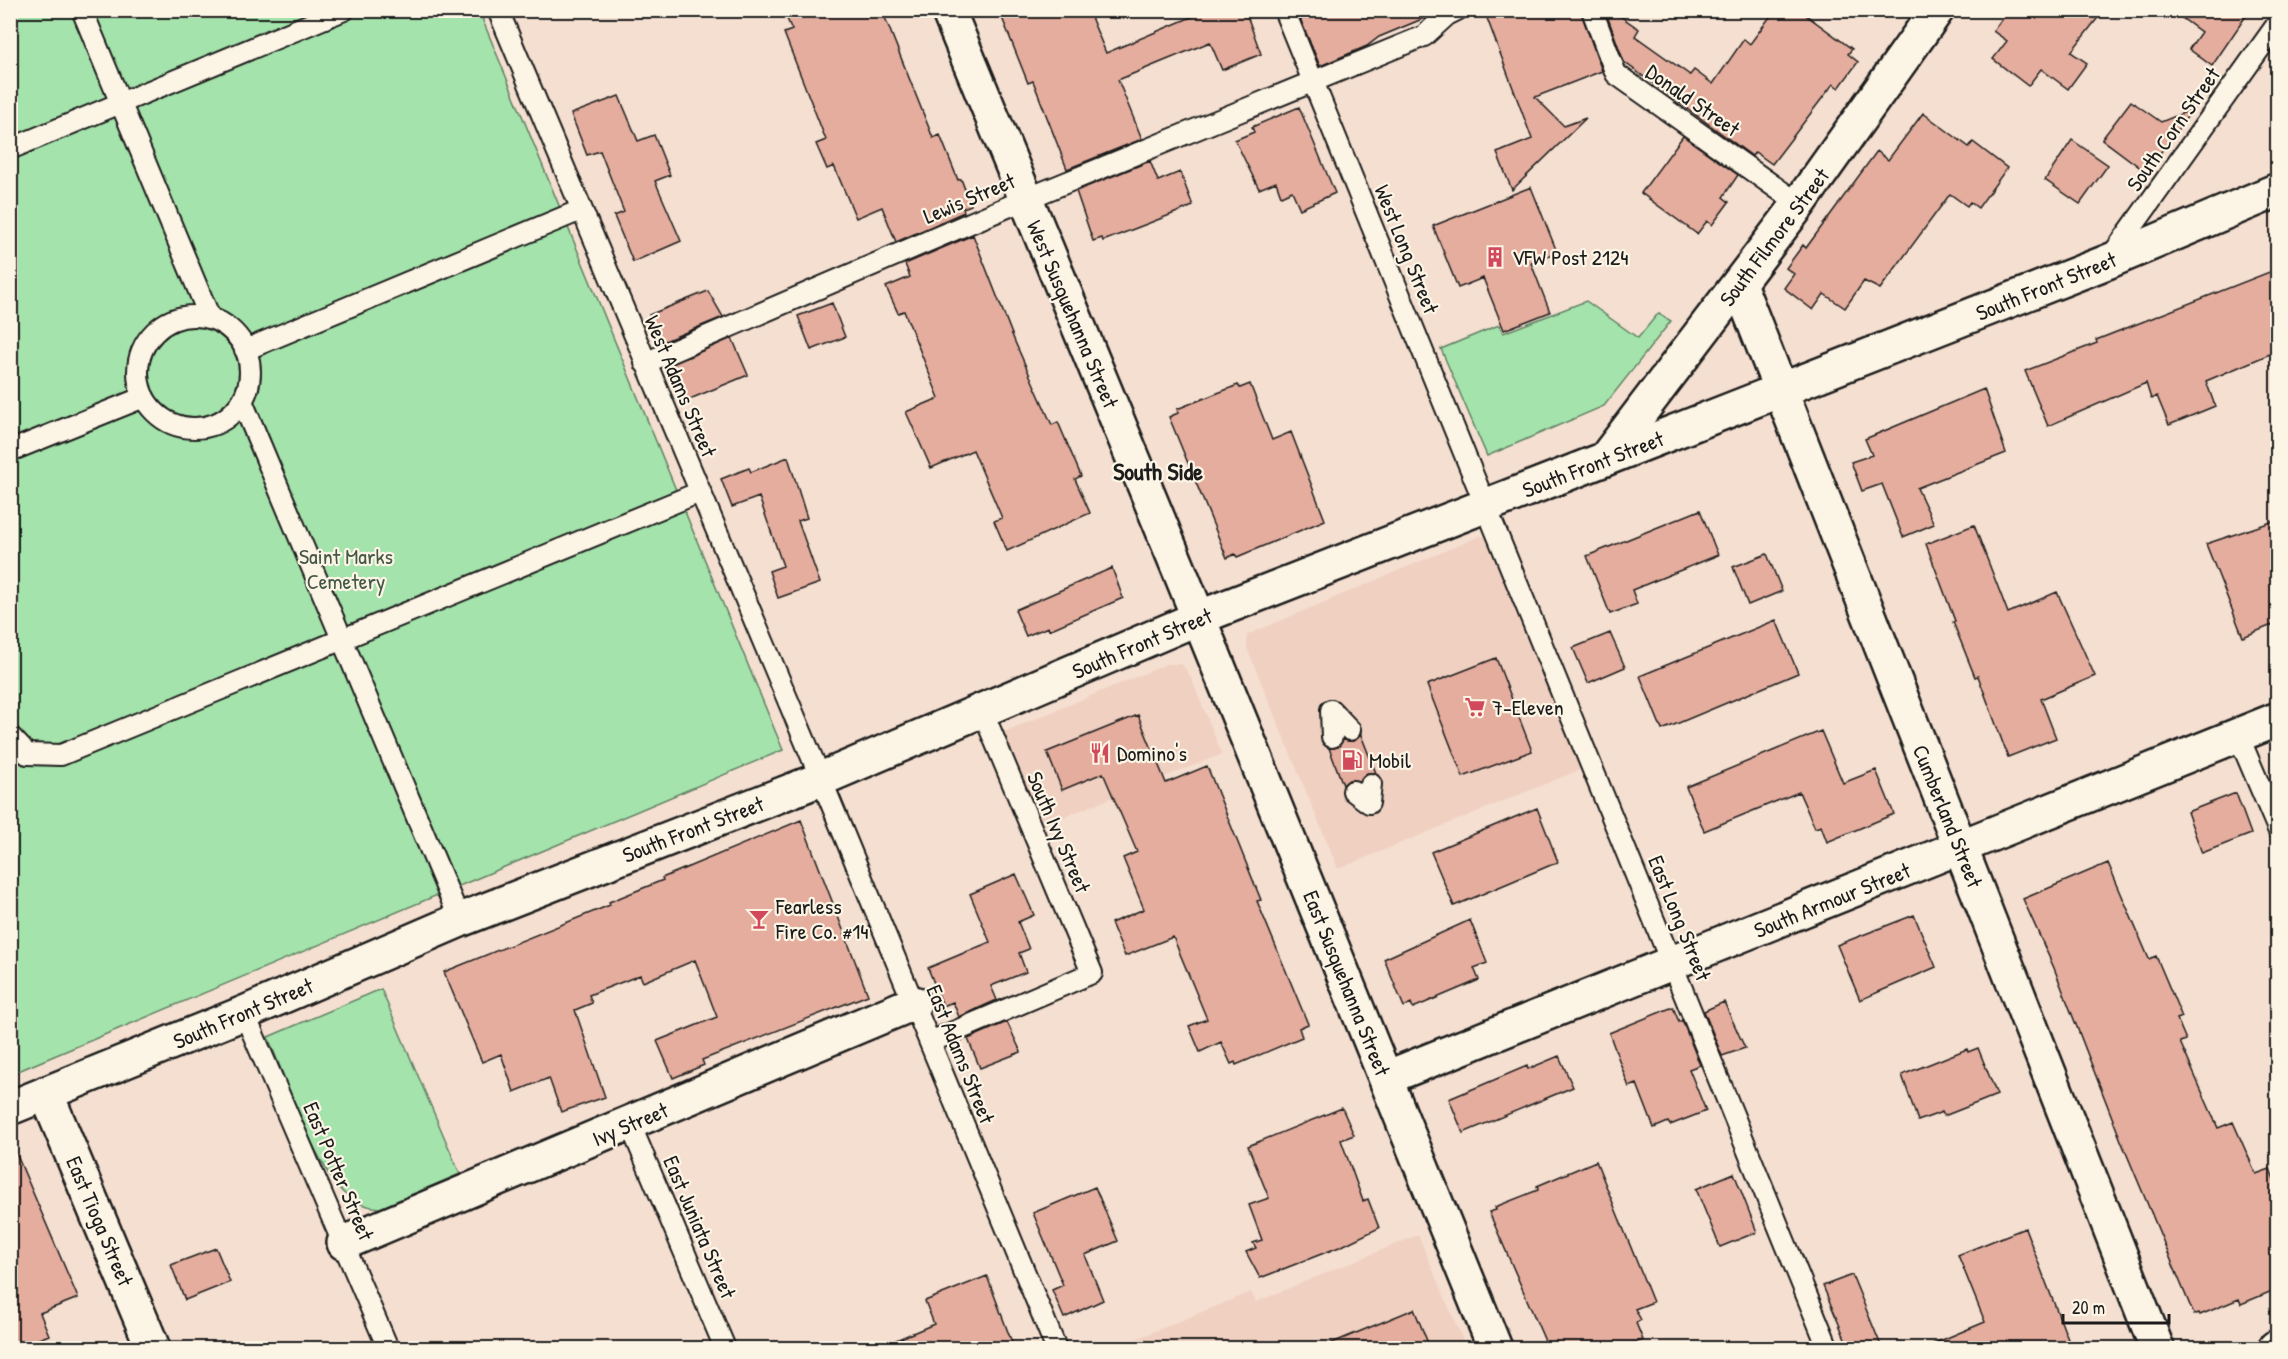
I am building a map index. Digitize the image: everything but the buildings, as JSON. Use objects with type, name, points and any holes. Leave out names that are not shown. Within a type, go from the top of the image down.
[{"type":"street","name":"West Susquehanna Street","points":[[948,10],[1198,618]]},
{"type":"street","name":"South Filmore Street","points":[[1605,459],[1799,204],[1937,10]]},
{"type":"street","name":"South Front Street","points":[[10,1108],[244,1013],[460,920],[821,779],[1198,618],[2107,262],[2277,190]]},
{"type":"street","name":"Cumberland Street","points":[[1739,284],[2157,1348]]},
{"type":"street","name":"East Susquehanna Street","points":[[1198,618],[1495,1348]]},
{"type":"street","name":"South Armour Street","points":[[1386,1078],[2277,719]]},
{"type":"street","name":"Ivy Street","points":[[344,1242],[914,1003]]},
{"type":"street","name":"East Tioga Street","points":[[46,1093],[153,1348]]},
{"type":"lane","points":[[82,10],[210,318]]},
{"type":"lane","points":[[10,149],[344,10]]},
{"type":"lane","name":"West Adams Street","points":[[498,10],[821,779]]},
{"type":"lane","name":"West Long Street","points":[[1284,10],[1486,505]]},
{"type":"lane","name":"Lewis Street","points":[[645,363],[1026,200],[1424,36],[1447,15],[1457,10]]},
{"type":"lane","name":"Donald Street","points":[[1592,10],[1616,75],[1799,204]]},
{"type":"lane","name":"South Corn Street","points":[[2107,262],[2277,23]]},
{"type":"lane","points":[[245,350],[581,210]]},
{"type":"lane","points":[[192,316],[210,318],[227,327],[240,340],[245,350],[250,375],[242,401],[223,421],[206,427],[187,428],[170,423],[155,412],[144,397],[139,379],[139,361],[152,336],[174,319],[192,316]]},
{"type":"lane","points":[[10,451],[144,397]]},
{"type":"lane","points":[[242,401],[460,920]]},
{"type":"lane","points":[[10,736],[27,754],[61,754],[700,492]]},
{"type":"lane","name":"East Long Street","points":[[1486,505],[1828,1348]]},
{"type":"lane","name":"South Ivy Street","points":[[930,1042],[1092,973],[982,710]]},
{"type":"lane","points":[[1332,737],[1331,710],[1350,729]]},
{"type":"lane","points":[[2238,735],[2277,829]]},
{"type":"lane","name":"East Adams Street","points":[[821,779],[1056,1348]]},
{"type":"lane","name":"East Potter Street","points":[[244,1013],[388,1348]]},
{"type":"lane","name":"East Juniata Street","points":[[630,1124],[725,1348]]},
{"type":"shaded area","points":[[1480,536],[1488,537],[1584,768],[1338,869],[1247,648],[1247,635]]},
{"type":"shaded area","points":[[1167,664],[1182,664],[1191,678],[1222,754],[1043,825],[1004,732]]},
{"type":"shaded area","points":[[1418,1235],[1466,1348],[1114,1348],[1251,1292],[1256,1302]]},
{"type":"green space","name":"Saint Marks Cemetery","points":[[11,11],[479,11],[783,750],[11,1074]]},
{"type":"green space","points":[[1586,301],[1638,338],[1659,314],[1671,321],[1604,406],[1487,456],[1441,349],[1499,325],[1503,333]]},
{"type":"green space","points":[[381,989],[460,1174],[380,1208],[366,1206],[353,1200],[335,1182],[313,1144],[268,1037]]},
{"type":"place","name":"VFW Post 2124","points":[[1495,257]]},
{"type":"place","name":"7-Eleven","points":[[1475,707]]},
{"type":"place","name":"Domino's","points":[[1100,753]]},
{"type":"place","name":"Mobil","points":[[1352,760]]},
{"type":"place","name":"Fearless Fire Co. #14","points":[[759,919]]},
{"type":"district","name":"South Side","points":[[1158,471]]}]
